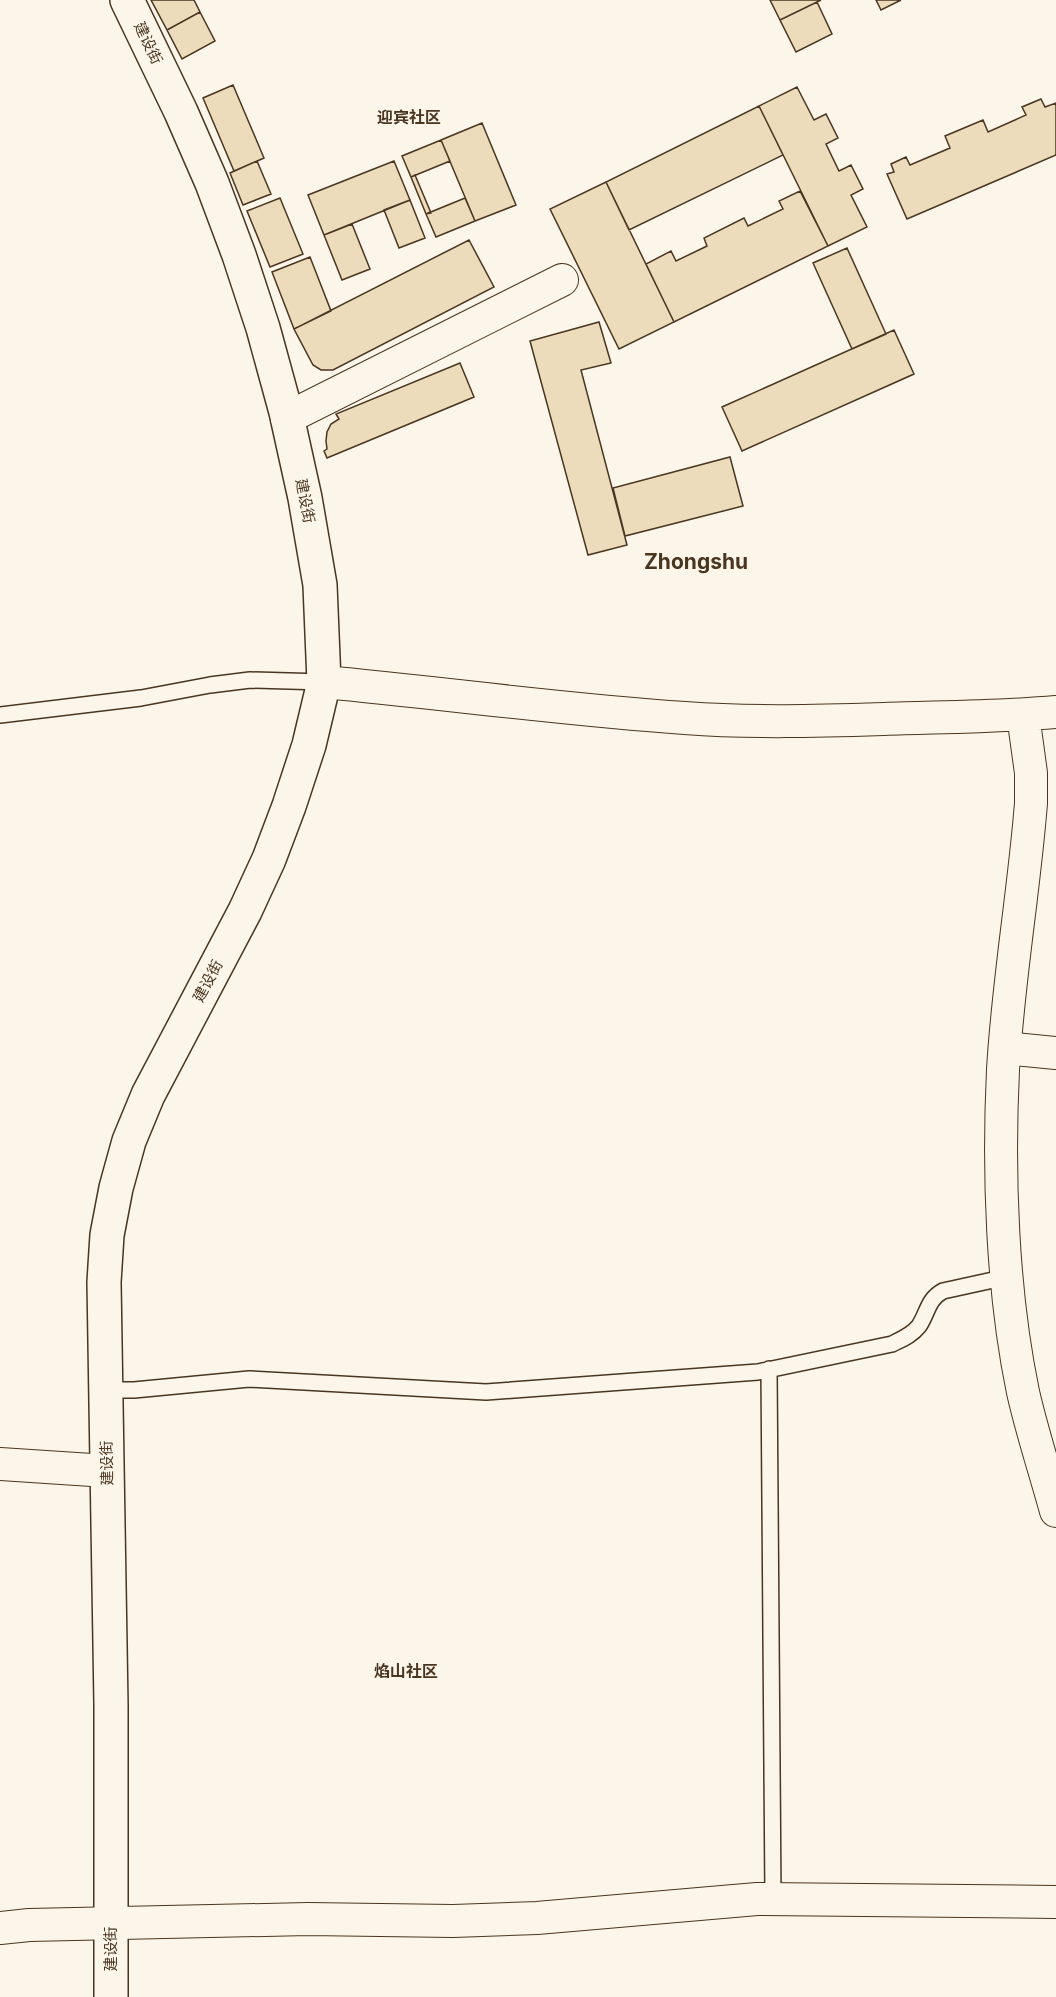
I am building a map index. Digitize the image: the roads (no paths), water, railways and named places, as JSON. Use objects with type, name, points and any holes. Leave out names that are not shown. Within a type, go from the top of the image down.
[{"type":"street","name":"建设街","points":[[111,1997],[111,1716],[104,1282],[107,1235],[116,1188],[129,1141],[148,1095],[245,911],[269,859],[305,755],[324,682],[320,585],[305,498],[263,328],[212,183],[127,0]]},
{"type":"street","points":[[287,418],[562,280]]},
{"type":"street","points":[[324,682],[438,692],[589,711],[688,718],[786,721],[1023,715],[1056,712]]},
{"type":"street","points":[[1023,715],[1030,764],[1031,803],[1005,1048],[1001,1148],[1007,1277],[1023,1392],[1056,1511]]},
{"type":"street","points":[[1005,1048],[1056,1053]]},
{"type":"street","points":[[0,1464],[107,1471]]},
{"type":"street","points":[[0,1928],[29,1925],[308,1919],[453,1921],[537,1918],[774,1899],[1056,1902]]},
{"type":"lane","points":[[0,715],[141,698],[250,680],[324,682]]},
{"type":"lane","points":[[105,1390],[134,1390],[249,1379],[486,1392],[769,1369],[891,1344],[907,1337],[919,1326],[934,1296],[943,1291],[1007,1277]]},
{"type":"lane","points":[[769,1369],[774,1899]]},
{"type":"district","name":"迎宾社区","points":[[409,117]]},
{"type":"district","name":"Zhongshu","points":[[696,562]]},
{"type":"district","name":"焰山社区","points":[[406,1671]]}]
